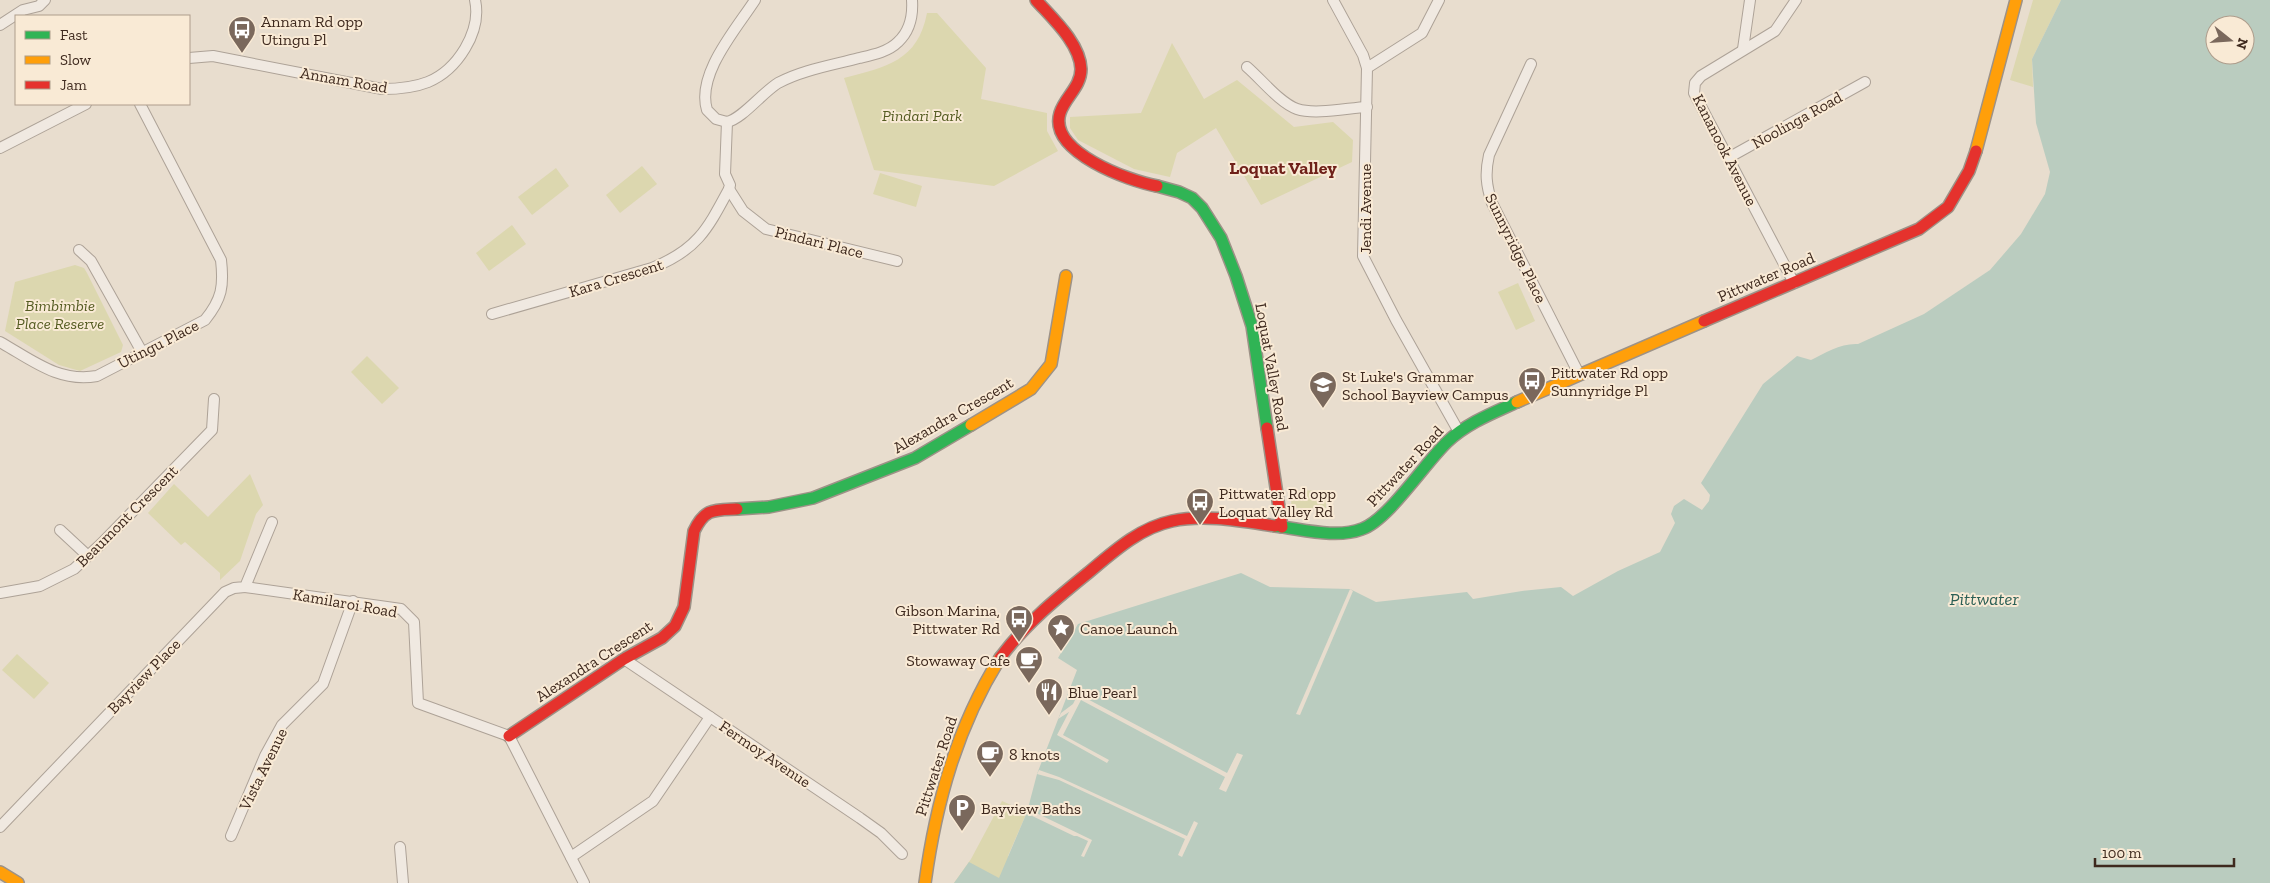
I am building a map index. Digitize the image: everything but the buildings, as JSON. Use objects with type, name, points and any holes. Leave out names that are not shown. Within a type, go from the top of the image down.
[{"type":"main road","name":"Loquat Valley Road","points":[[1036,0],[1063,30],[1080,65],[1079,80],[1064,102],[1060,114],[1061,132],[1067,143],[1075,152],[1126,177],[1192,198],[1207,212],[1214,224],[1244,300],[1252,326],[1282,527]]},
{"type":"main road","name":"Pittwater Road","points":[[925,883],[933,829],[959,740],[986,681],[1021,631],[1056,599],[1147,529],[1172,520],[1186,519],[1343,533],[1363,529],[1372,524],[1387,510],[1459,432],[1481,418],[1579,374],[1909,235],[1931,222],[1948,207],[1962,186],[1976,153],[2016,0]]},
{"type":"main road","name":"Alexandra Crescent","points":[[509,736],[624,659],[662,638],[675,626],[684,607],[694,532],[700,521],[711,510],[769,507],[813,498],[915,458],[1031,389],[1051,364],[1066,276]]},
{"type":"main road","points":[[0,872],[18,883]]},
{"type":"street","points":[[15,15],[23,10],[39,6],[45,0]]},
{"type":"street","name":"Annam Road","points":[[190,58],[213,56],[374,87],[406,89],[435,78],[446,71],[462,53],[472,34],[475,20],[475,0]]},
{"type":"street","points":[[750,3],[713,66],[706,91],[708,110],[716,119],[727,122],[740,117],[752,103],[778,83],[802,74],[882,52],[898,43],[906,32],[911,20],[912,0]]},
{"type":"street","name":"Jendi Avenue","points":[[1333,0],[1363,55],[1367,68],[1363,256],[1396,320],[1459,432]]},
{"type":"street","points":[[1367,68],[1422,33],[1439,0]]},
{"type":"street","points":[[1742,49],[1750,0]]},
{"type":"street","name":"Kananook Avenue","points":[[1794,283],[1695,96],[1694,88],[1701,76],[1736,56],[1742,49],[1748,49],[1775,31],[1796,0]]},
{"type":"street","points":[[0,25],[15,15]]},
{"type":"street","name":"Sunnyridge Place","points":[[1531,64],[1489,155],[1486,169],[1486,184],[1492,202],[1579,374]]},
{"type":"street","points":[[1247,66],[1283,100],[1297,109],[1333,110],[1367,106]]},
{"type":"street","name":"Noolinga Road","points":[[1728,158],[1865,82]]},
{"type":"street","points":[[0,148],[84,105]]},
{"type":"street","name":"Utingu Place","points":[[0,342],[57,374],[83,378],[97,376],[205,320],[216,306],[224,282],[221,260],[141,105]]},
{"type":"street","points":[[727,122],[725,174],[730,185],[729,189]]},
{"type":"street","name":"Pindari Place","points":[[729,189],[743,211],[766,229],[897,261]]},
{"type":"street","name":"Kara Crescent","points":[[492,314],[585,288],[673,260],[694,244],[710,224],[729,189]]},
{"type":"street","points":[[79,250],[91,261],[142,352]]},
{"type":"street","name":"Beaumont Crescent","points":[[0,593],[40,586],[74,568],[88,556],[212,430],[214,398]]},
{"type":"street","points":[[245,587],[272,522]]},
{"type":"street","points":[[60,530],[88,556]]},
{"type":"street","name":"Kamilaroi Road","points":[[245,587],[401,609],[414,622],[418,703],[509,736]]},
{"type":"street","name":"Bayview Place","points":[[0,827],[225,592],[234,588],[245,587]]},
{"type":"street","name":"Vista Avenue","points":[[231,836],[265,756],[282,726],[323,684],[353,601]]},
{"type":"street","name":"Fermoy Avenue","points":[[624,659],[874,828],[902,854]]},
{"type":"street","points":[[571,857],[653,802],[710,717]]},
{"type":"street","points":[[509,736],[584,883]]},
{"type":"street","points":[[400,847],[403,883]]},
{"type":"green space","points":[[2033,0],[2061,0],[2032,59],[2033,87],[2010,80]]},
{"type":"green space","name":"Pindari Park","points":[[927,13],[937,13],[986,68],[981,99],[1047,113],[1047,131],[1058,151],[994,186],[874,170],[844,78],[886,65],[908,52],[923,29]]},
{"type":"green space","points":[[1172,43],[1204,99],[1237,80],[1294,127],[1333,122],[1353,140],[1352,162],[1261,205],[1216,128],[1177,153],[1170,177],[1134,169],[1078,140],[1070,128],[1070,117],[1141,113]]},
{"type":"green space","points":[[642,166],[657,184],[620,213],[606,195]]},
{"type":"green space","points":[[556,168],[569,186],[532,215],[518,197]]},
{"type":"green space","points":[[880,173],[922,186],[916,207],[873,194]]},
{"type":"green space","points":[[512,225],[526,244],[489,271],[476,253]]},
{"type":"green space","name":"Bimbimbie Place Reserve","points":[[75,265],[84,268],[87,273],[123,345],[121,352],[80,371],[59,365],[5,331],[15,282]]},
{"type":"green space","points":[[1518,283],[1535,321],[1516,330],[1498,292]]},
{"type":"green space","points":[[367,356],[399,388],[382,404],[351,372]]},
{"type":"green space","points":[[250,474],[263,505],[256,514],[240,561],[220,580],[220,573],[185,542],[181,545],[148,513],[174,484],[208,517]]},
{"type":"green space","points":[[1292,490],[1326,491],[1326,508],[1291,508]]},
{"type":"green space","points":[[17,654],[49,683],[34,699],[2,670]]},
{"type":"green space","points":[[1002,801],[1027,812],[1008,856],[1022,883],[954,883],[971,859]]},
{"type":"water","name":"Pittwater","points":[[2061,0],[2270,0],[2270,883],[954,883],[969,862],[999,878],[1027,812],[1037,774],[1077,670],[1058,658],[1078,624],[1241,573],[1270,587],[1350,589],[1376,602],[1467,592],[1473,599],[1561,587],[1573,596],[1618,571],[1660,552],[1675,523],[1671,514],[1674,506],[1684,499],[1702,510],[1709,501],[1710,495],[1701,483],[1763,384],[1797,356],[1811,360],[1839,347],[1858,344],[1924,314],[1990,270],[2021,234],[2045,194],[2050,172],[2036,123],[2032,59]]},
{"type":"pier","points":[[1350,589],[1353,591],[1300,715],[1296,714]]},
{"type":"pier","points":[[1078,694],[1227,773],[1237,753],[1243,755],[1226,792],[1219,789],[1225,777],[1081,700],[1063,735],[1109,760],[1107,763],[1057,735],[1069,712],[1058,719],[1061,713],[1073,704]]},
{"type":"pier","points":[[1039,770],[1059,777],[1187,836],[1194,821],[1198,823],[1182,857],[1178,855],[1185,839],[1059,780],[1037,774]]},
{"type":"pier","points":[[1028,809],[1092,840],[1084,857],[1081,856],[1088,841],[1026,813]]},
{"type":"traffic: fast","points":[[1157,186],[1192,198],[1202,208],[1221,238],[1236,276],[1252,326],[1267,428]]},
{"type":"traffic: fast","points":[[1275,526],[1341,533],[1352,532],[1372,524],[1395,503],[1438,451],[1455,435],[1480,419],[1517,402]]},
{"type":"traffic: fast","points":[[737,509],[769,507],[813,498],[915,458],[971,425]]},
{"type":"traffic: slow","points":[[1976,151],[2016,0]]},
{"type":"traffic: slow","points":[[971,425],[1031,389],[1051,364],[1066,276]]},
{"type":"traffic: slow","points":[[1517,402],[1704,321]]},
{"type":"traffic: slow","points":[[925,883],[935,823],[950,766],[972,711],[1000,658]]},
{"type":"traffic: slow","points":[[0,872],[18,883]]},
{"type":"traffic: jam","points":[[1036,0],[1071,40],[1079,59],[1081,69],[1076,87],[1065,102],[1060,113],[1060,127],[1066,140],[1078,152],[1111,171],[1157,186]]},
{"type":"traffic: jam","points":[[1704,321],[1919,229],[1948,207],[1969,171],[1976,151]]},
{"type":"traffic: jam","points":[[1267,428],[1282,527]]},
{"type":"traffic: jam","points":[[509,736],[624,659],[662,638],[675,626],[684,607],[694,531],[698,523],[706,514],[716,510],[737,509]]},
{"type":"traffic: jam","points":[[1000,658],[1030,623],[1053,602],[1117,549],[1148,529],[1172,521],[1197,518],[1223,519],[1275,526]]},
{"type":"place","name":"Annam Rd opp Utingu Pl","points":[[242,54]]},
{"type":"place","name":"Pittwater Rd opp Sunnyridge Pl","points":[[1532,405]]},
{"type":"place","name":"St Luke's Grammar School Bayview Campus","points":[[1323,409]]},
{"type":"place","name":"Pittwater Rd opp Loquat Valley Rd","points":[[1200,526]]},
{"type":"place","name":"Gibson Marina, Pittwater Rd","points":[[1019,643]]},
{"type":"place","name":"Canoe Launch","points":[[1061,652]]},
{"type":"place","name":"Stowaway Cafe","points":[[1029,684]]},
{"type":"place","name":"Blue Pearl","points":[[1049,716]]},
{"type":"place","name":"8 knots","points":[[990,778]]},
{"type":"place","name":"Bayview Baths","points":[[962,832]]},
{"type":"district","name":"Loquat Valley","points":[[1283,168]]}]
